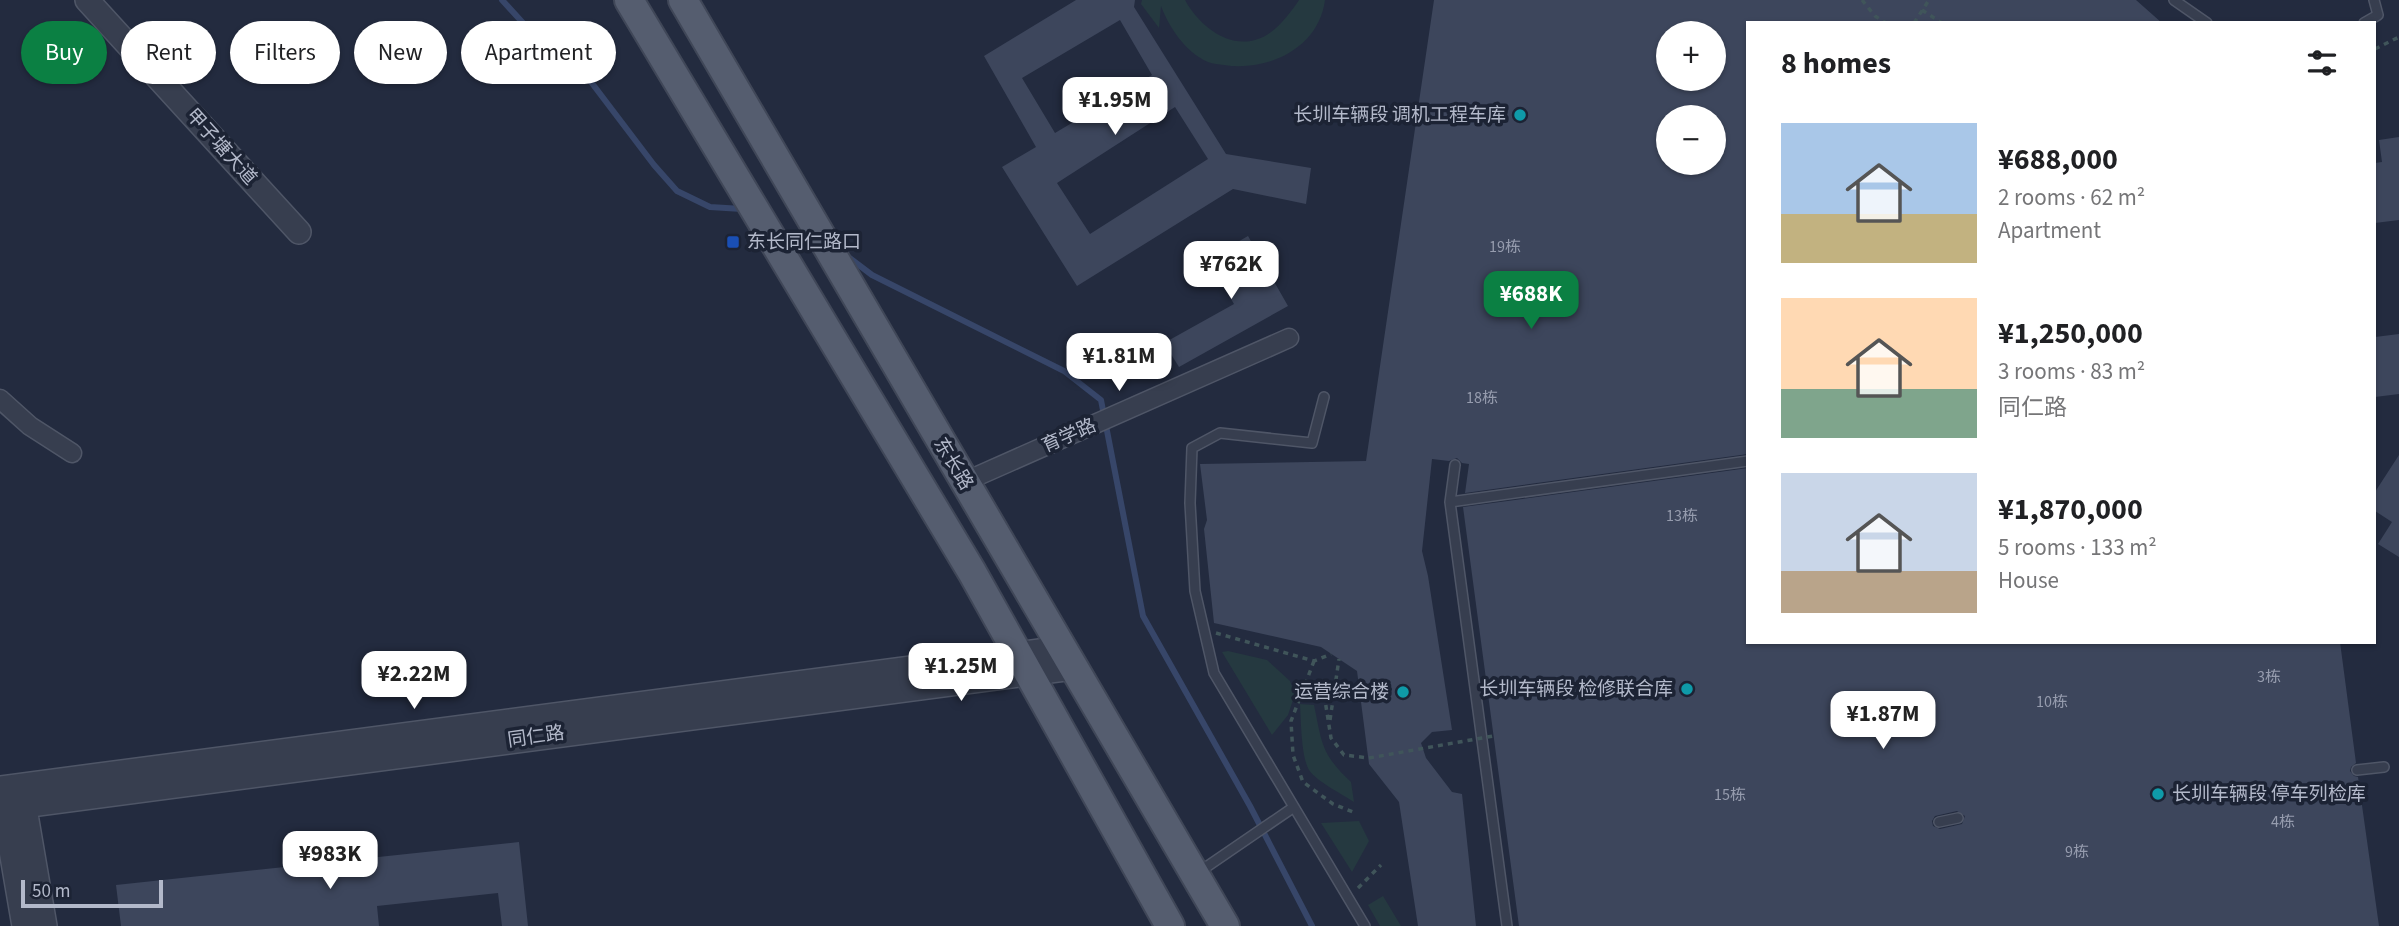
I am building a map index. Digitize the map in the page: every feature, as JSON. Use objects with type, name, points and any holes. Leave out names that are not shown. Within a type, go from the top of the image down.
[{"type":"main road","name":"东长路","points":[[629,0],[972,572],[1170,926]]},
{"type":"main road","name":"东长路","points":[[683,0],[1225,926]]},
{"type":"street","name":"甲子塘大道","points":[[87,0],[299,232]]},
{"type":"street","name":"育学路","points":[[964,482],[1289,338]]},
{"type":"street","points":[[0,399],[30,426],[72,453]]},
{"type":"street","name":"同仁路","points":[[8,797],[1067,658]]},
{"type":"street","points":[[8,797],[24,926]]},
{"type":"street","points":[[8,797],[45,926]]},
{"type":"lane","points":[[2174,0],[2204,21]]},
{"type":"lane","points":[[2368,21],[2378,15],[2374,0]]},
{"type":"lane","points":[[1324,397],[1312,443],[1220,433],[1192,448],[1191,503],[1195,591],[1214,673],[1365,926]]},
{"type":"lane","points":[[1450,502],[1746,461]]},
{"type":"lane","points":[[1455,465],[1450,502],[1507,926]]},
{"type":"lane","points":[[2357,770],[2384,767]]},
{"type":"lane","points":[[1195,875],[1294,807]]},
{"type":"lane","points":[[1939,822],[1958,818]]},
{"type":"path","points":[[1862,0],[1883,21]]},
{"type":"path","points":[[1915,21],[1929,0]]},
{"type":"path","points":[[1922,10],[1939,21]]},
{"type":"path","points":[[2376,48],[2399,37]]},
{"type":"path","points":[[1221,633],[1314,661],[1331,654]]},
{"type":"path","points":[[1329,726],[1339,659]]},
{"type":"path","points":[[1314,661],[1291,720],[1293,755],[1303,782],[1333,804],[1353,812]]},
{"type":"path","points":[[1305,685],[1325,700],[1331,738],[1344,755],[1369,758],[1493,736]]},
{"type":"path","points":[[1348,898],[1381,864]]},
{"type":"shaded area","points":[[1142,0],[1185,0],[1197,18],[1214,32],[1244,42],[1262,38],[1274,30],[1299,0],[1325,0],[1321,17],[1302,44],[1274,60],[1241,66],[1212,63],[1200,58],[1179,38],[1161,6],[1159,28],[1141,4]]},
{"type":"shaded area","points":[[1222,652],[1267,660],[1290,681],[1295,694],[1288,715],[1272,735]]},
{"type":"shaded area","points":[[1300,704],[1314,705],[1324,747],[1334,764],[1351,782],[1354,802],[1323,783],[1309,770],[1303,747]]},
{"type":"shaded area","points":[[1359,821],[1369,841],[1352,872],[1321,823]]},
{"type":"shaded area","points":[[1383,896],[1401,926],[1380,926],[1368,905]]},
{"type":"building","points":[[1076,0],[1135,0],[1134,7],[1226,154],[1311,168],[1306,204],[1233,189],[1077,286],[1002,167],[1036,147],[984,56]],"holes":[[[1120,20],[1152,75],[1055,133],[1022,78]],[[1175,107],[1208,159],[1090,234],[1057,183]]]},
{"type":"building","points":[[1434,0],[2136,0],[2160,21],[1746,21],[1746,454],[1465,493],[1469,464],[1462,463],[1457,458],[1449,461],[1432,459],[1422,551],[1452,730],[1432,732],[1421,743],[1426,758],[1452,792],[1462,794],[1476,926],[1418,926],[1399,802],[1369,764],[1357,671],[1321,647],[1214,623],[1204,529],[1207,520],[1200,464],[1366,461]]},
{"type":"building","points":[[2399,137],[2399,220],[2376,223],[2376,163],[2382,162],[2379,140]]},
{"type":"building","points":[[1248,236],[1288,306],[1179,367],[1164,343],[1234,304],[1217,275],[1203,282],[1194,267]]},
{"type":"building","points":[[2399,334],[2399,394],[2376,397],[2376,337]]},
{"type":"building","points":[[2399,455],[2399,557],[2378,544],[2392,522],[2376,512],[2376,490]]},
{"type":"building","points":[[1746,468],[1746,644],[2340,644],[2356,763],[2350,771],[2358,777],[2379,926],[1519,926],[1463,507]],"holes":[[[1957,811],[1965,816],[1962,824],[1940,829],[1933,826],[1932,821],[1935,816]]]},
{"type":"building","points":[[519,842],[528,926],[502,926],[498,893],[377,906],[379,926],[121,926],[116,885]]},
{"type":"waterway","points":[[502,0],[534,35],[585,74],[677,191],[710,207],[742,209]]},
{"type":"waterway","points":[[847,256],[872,275],[1064,371],[1101,400],[1143,616],[1250,806],[1312,926]]},
{"type":"place","name":"长圳车辆段 调机工程车库","points":[[1520,115]]},
{"type":"place","name":"东长同仁路口","points":[[733,242]]},
{"type":"place","name":"长圳车辆段 检修联合库","points":[[1687,689]]},
{"type":"place","name":"运营综合楼","points":[[1403,692]]},
{"type":"place","name":"长圳车辆段 停车列检库","points":[[2158,794]]}]
